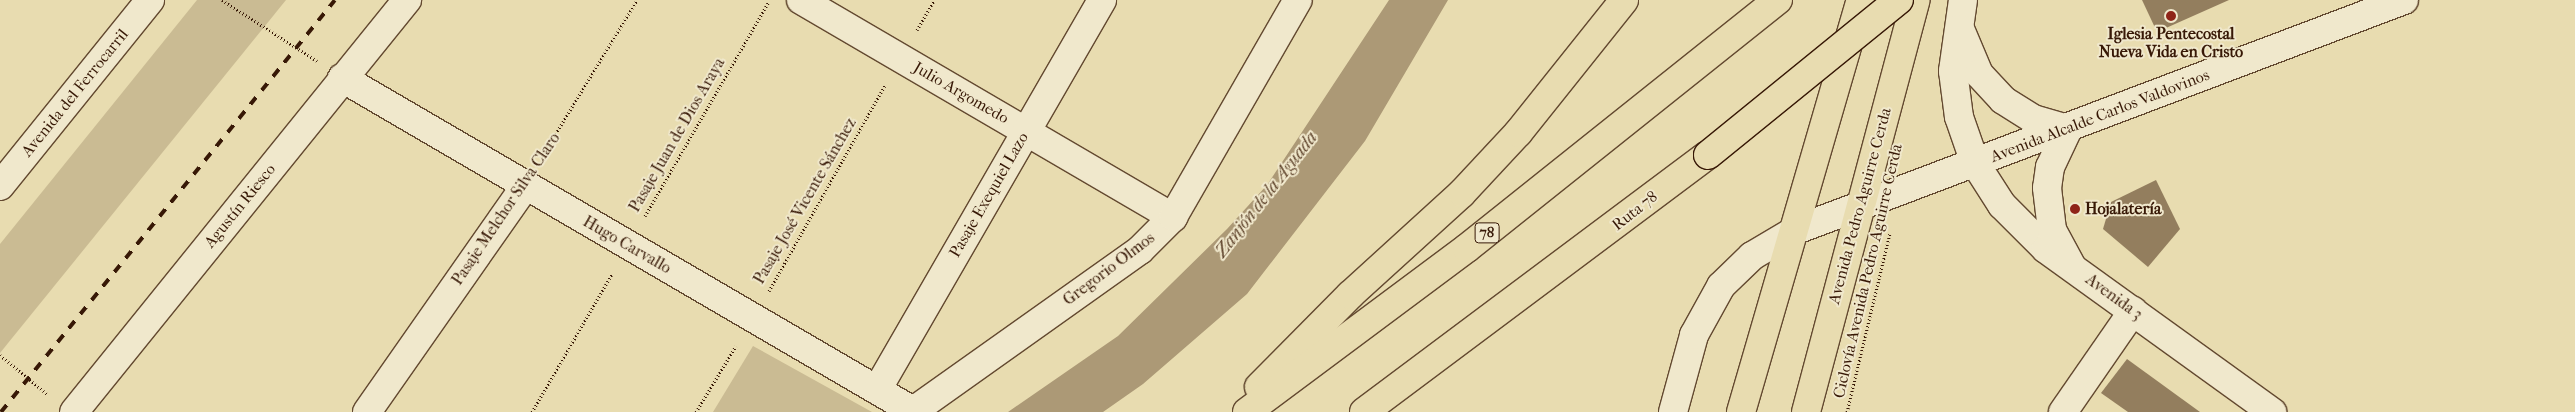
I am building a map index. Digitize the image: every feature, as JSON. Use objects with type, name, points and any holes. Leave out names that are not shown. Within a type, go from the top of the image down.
[{"type":"main road","points":[[1237,412],[1315,330],[1468,186],[1566,76],[1624,0]]},
{"type":"main road","name":"78","points":[[1247,412],[1475,242],[1778,0]]},
{"type":"main road","points":[[1741,412],[1796,230],[1861,0]]},
{"type":"main road","name":"Ruta 78","points":[[1364,412],[1708,155],[1899,0]]},
{"type":"main road","name":"Avenida Pedro Aguirre Cerda","points":[[1806,412],[1858,206],[1916,0]]},
{"type":"street","name":"Avenida del Ferrocarril","points":[[0,186],[150,0]]},
{"type":"street","name":"Agustín Riesco","points":[[65,406],[406,0]]},
{"type":"street","name":"Julio Argomedo","points":[[801,0],[1173,217]]},
{"type":"street","name":"Pasaje Exequiel Lazo","points":[[877,390],[1102,0]]},
{"type":"street","name":"Gregorio Olmos","points":[[912,411],[1140,250],[1173,217],[1298,0]]},
{"type":"street","name":"Avenida Alcalde Carlos Valdovinos","points":[[1796,230],[2068,129],[2404,0]]},
{"type":"street","points":[[1961,12],[1979,74],[2003,100],[2033,119],[2068,129],[2050,167],[2047,188],[2052,230],[2072,267]]},
{"type":"street","name":"Avenida 3","points":[[1961,12],[1954,94],[1976,163],[2002,205],[2023,229],[2072,267],[2272,412]]},
{"type":"street","name":"Hugo Carvallo","points":[[342,78],[912,411]]},
{"type":"street","name":"Pasaje Melchor Silva Claro","points":[[367,412],[524,186]]},
{"type":"street","points":[[1673,412],[1694,335],[1721,286],[1752,256],[1796,230]]},
{"type":"street","points":[[2063,412],[2133,311]]},
{"type":"path","points":[[222,0],[342,78]]},
{"type":"path","name":"Pasaje Melchor Silva Claro","points":[[524,186],[637,0]]},
{"type":"path","name":"Pasaje Juan de Dios Araya","points":[[532,412],[769,0]]},
{"type":"path","name":"Pasaje José Vicente Sánchez","points":[[696,412],[753,318],[934,0]]},
{"type":"path","name":"Ciclovía Avenida Pedro Aguirre Cerda","points":[[1847,412],[1900,191]]},
{"type":"path","points":[[0,355],[65,406]]},
{"type":"shaded area","points":[[197,0],[286,0],[0,353],[0,244]]},
{"type":"shaded area","points":[[753,346],[872,412],[713,412]]},
{"type":"water","name":"Zanjón de la Aguada","points":[[1389,0],[1448,0],[1365,141],[1247,294],[1143,384],[1103,412],[1008,412],[1118,336],[1227,229],[1267,185]]},
{"type":"building","name":"Iglesia Pentecostal Nueva Vida en Cristo","points":[[2142,0],[2229,0],[2157,32]]},
{"type":"building","points":[[2156,180],[2180,229],[2148,267],[2103,229],[2111,202]]},
{"type":"building","points":[[2127,359],[2200,412],[2128,412],[2101,393]]},
{"type":"railway","points":[[1,412],[335,0]]},
{"type":"place","name":"Iglesia Pentecostal Nueva Vida en Cristo","points":[[2171,16]]},
{"type":"place","name":"Hojalatería","points":[[2075,209]]}]
